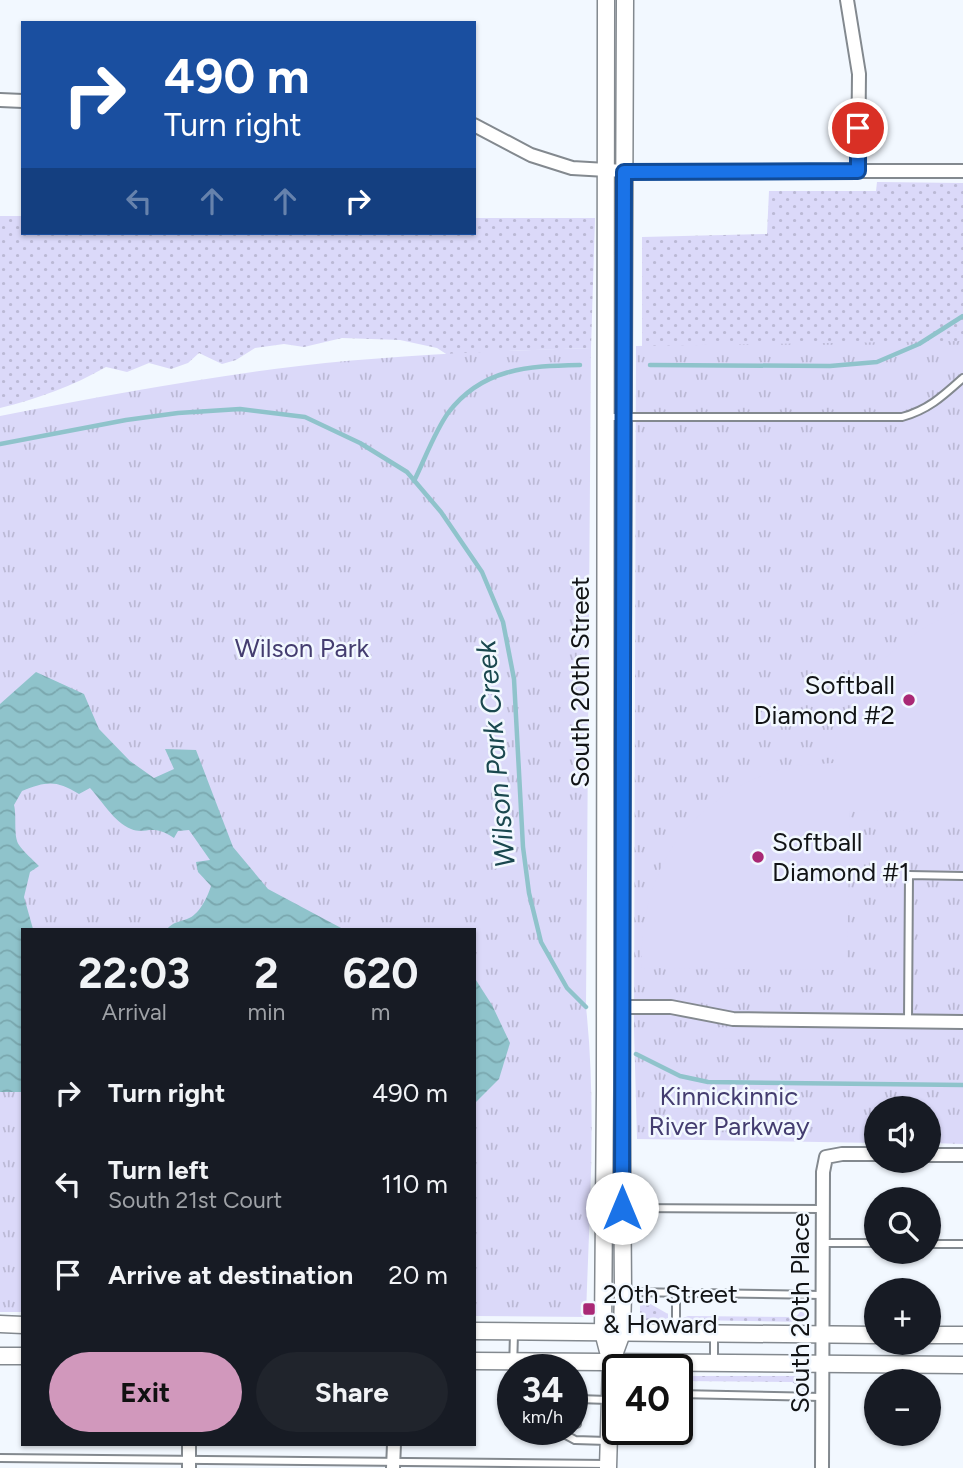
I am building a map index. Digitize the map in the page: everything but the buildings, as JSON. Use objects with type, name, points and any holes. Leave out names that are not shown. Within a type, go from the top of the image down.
[{"type":"street","name":"South 20th Street","points":[[606,0],[603,1332],[609,1354]]},
{"type":"street","name":"South 20th Street","points":[[614,1354],[622,1333],[623,1292],[621,1014],[625,0]]},
{"type":"street","points":[[847,0],[859,74],[858,171]]},
{"type":"street","points":[[0,100],[21,101]]},
{"type":"street","points":[[476,126],[531,155],[572,168],[624,172],[963,171]]},
{"type":"street","points":[[604,1014],[671,1007],[733,1019],[963,1022]]},
{"type":"street","name":"South 20th Place","points":[[822,1468],[823,1172],[826,1157],[864,1154]]},
{"type":"street","points":[[941,1155],[963,1155]]},
{"type":"street","points":[[0,1324],[21,1325]]},
{"type":"street","points":[[476,1331],[864,1335]]},
{"type":"street","points":[[941,1335],[963,1335]]},
{"type":"street","points":[[0,1356],[21,1356]]},
{"type":"street","points":[[476,1361],[497,1364]]},
{"type":"street","points":[[693,1365],[963,1365]]},
{"type":"street","name":"South 20th Street","points":[[608,1466],[609,1445]]},
{"type":"street","points":[[189,1464],[190,1446]]},
{"type":"street","points":[[393,1464],[394,1446]]},
{"type":"lane","points":[[604,417],[902,417],[920,412],[934,404],[963,378]]},
{"type":"lane","points":[[605,564],[623,564]]},
{"type":"lane","points":[[908,1022],[909,875],[963,876]]},
{"type":"lane","points":[[604,1208],[823,1209]]},
{"type":"lane","points":[[823,1243],[864,1243]]},
{"type":"lane","points":[[941,1244],[963,1244]]},
{"type":"lane","points":[[623,1292],[822,1295]]},
{"type":"lane","points":[[676,1293],[676,1333]]},
{"type":"lane","points":[[513,1354],[514,1331]]},
{"type":"lane","points":[[714,1333],[714,1364]]},
{"type":"lane","points":[[693,1394],[823,1397]]},
{"type":"lane","points":[[0,1458],[189,1464],[608,1466]]},
{"type":"lane","points":[[89,1459],[89,1468]]},
{"type":"green space","points":[[877,182],[963,183],[963,370],[642,409],[642,237],[767,234],[769,191],[876,191]]},
{"type":"green space","points":[[0,216],[21,216],[21,235],[476,235],[476,218],[595,218],[591,348],[508,351],[460,363],[437,348],[400,340],[342,338],[304,347],[284,344],[255,348],[236,360],[222,364],[199,353],[188,363],[171,369],[149,363],[127,372],[106,367],[55,391],[0,408]]},
{"type":"green space","name":"Kinnickinnic River Parkway","points":[[963,341],[963,1144],[941,1143],[941,1096],[864,1096],[864,1143],[637,1139],[634,1029],[636,346]]},
{"type":"green space","name":"Wilson Park","points":[[591,348],[586,1007],[592,1123],[586,1317],[476,1316],[476,928],[21,928],[21,1312],[0,1312],[0,416],[262,371],[445,354]]},
{"type":"green space","name":"Softball Diamond #1","points":[[963,609],[963,812],[850,810],[847,961],[836,970],[642,968],[643,935],[648,905],[671,850],[689,826],[710,806],[736,788],[766,774],[791,767],[834,763],[838,741],[852,706],[873,673],[912,636]]},
{"type":"green space","points":[[640,1298],[668,1314],[668,1318],[650,1321],[640,1317]]},
{"type":"green space","points":[[805,1306],[806,1322],[683,1320],[688,1316],[796,1317]]},
{"type":"green space","points":[[693,1376],[805,1376],[805,1390],[792,1382],[693,1381]]},
{"type":"water","points":[[36,672],[84,694],[99,729],[130,761],[154,778],[174,769],[165,749],[196,750],[233,847],[268,889],[341,928],[168,928],[195,914],[205,901],[211,886],[198,872],[196,862],[210,860],[189,830],[178,831],[174,838],[160,831],[131,829],[114,816],[90,788],[79,794],[64,786],[51,784],[22,791],[14,805],[16,837],[21,848],[39,866],[30,872],[24,897],[33,928],[21,928],[21,1092],[0,1092],[0,704]]},
{"type":"water","points":[[476,980],[492,1005],[510,1043],[499,1079],[476,1102]]},
{"type":"waterway","points":[[650,365],[830,366],[877,362],[919,344],[963,316]]},
{"type":"waterway","points":[[414,481],[448,413],[461,398],[476,387],[507,372],[580,365]]},
{"type":"waterway","name":"Wilson Park Creek","points":[[0,444],[126,420],[240,409],[305,417],[360,443],[407,472],[441,512],[482,572],[503,622],[514,679],[523,847],[529,893],[541,942],[567,988],[586,1007]]},
{"type":"waterway","name":"Wilson Park Creek","points":[[636,1054],[680,1076],[708,1082],[963,1085]]},
{"type":"place","name":"Softball Diamond #2","points":[[909,700]]},
{"type":"place","name":"Softball Diamond #1","points":[[758,857]]},
{"type":"place","name":"20th Street & Howard","points":[[589,1309]]},
{"type":"route","points":[[622,1208],[624,172],[858,171],[858,128]]}]
